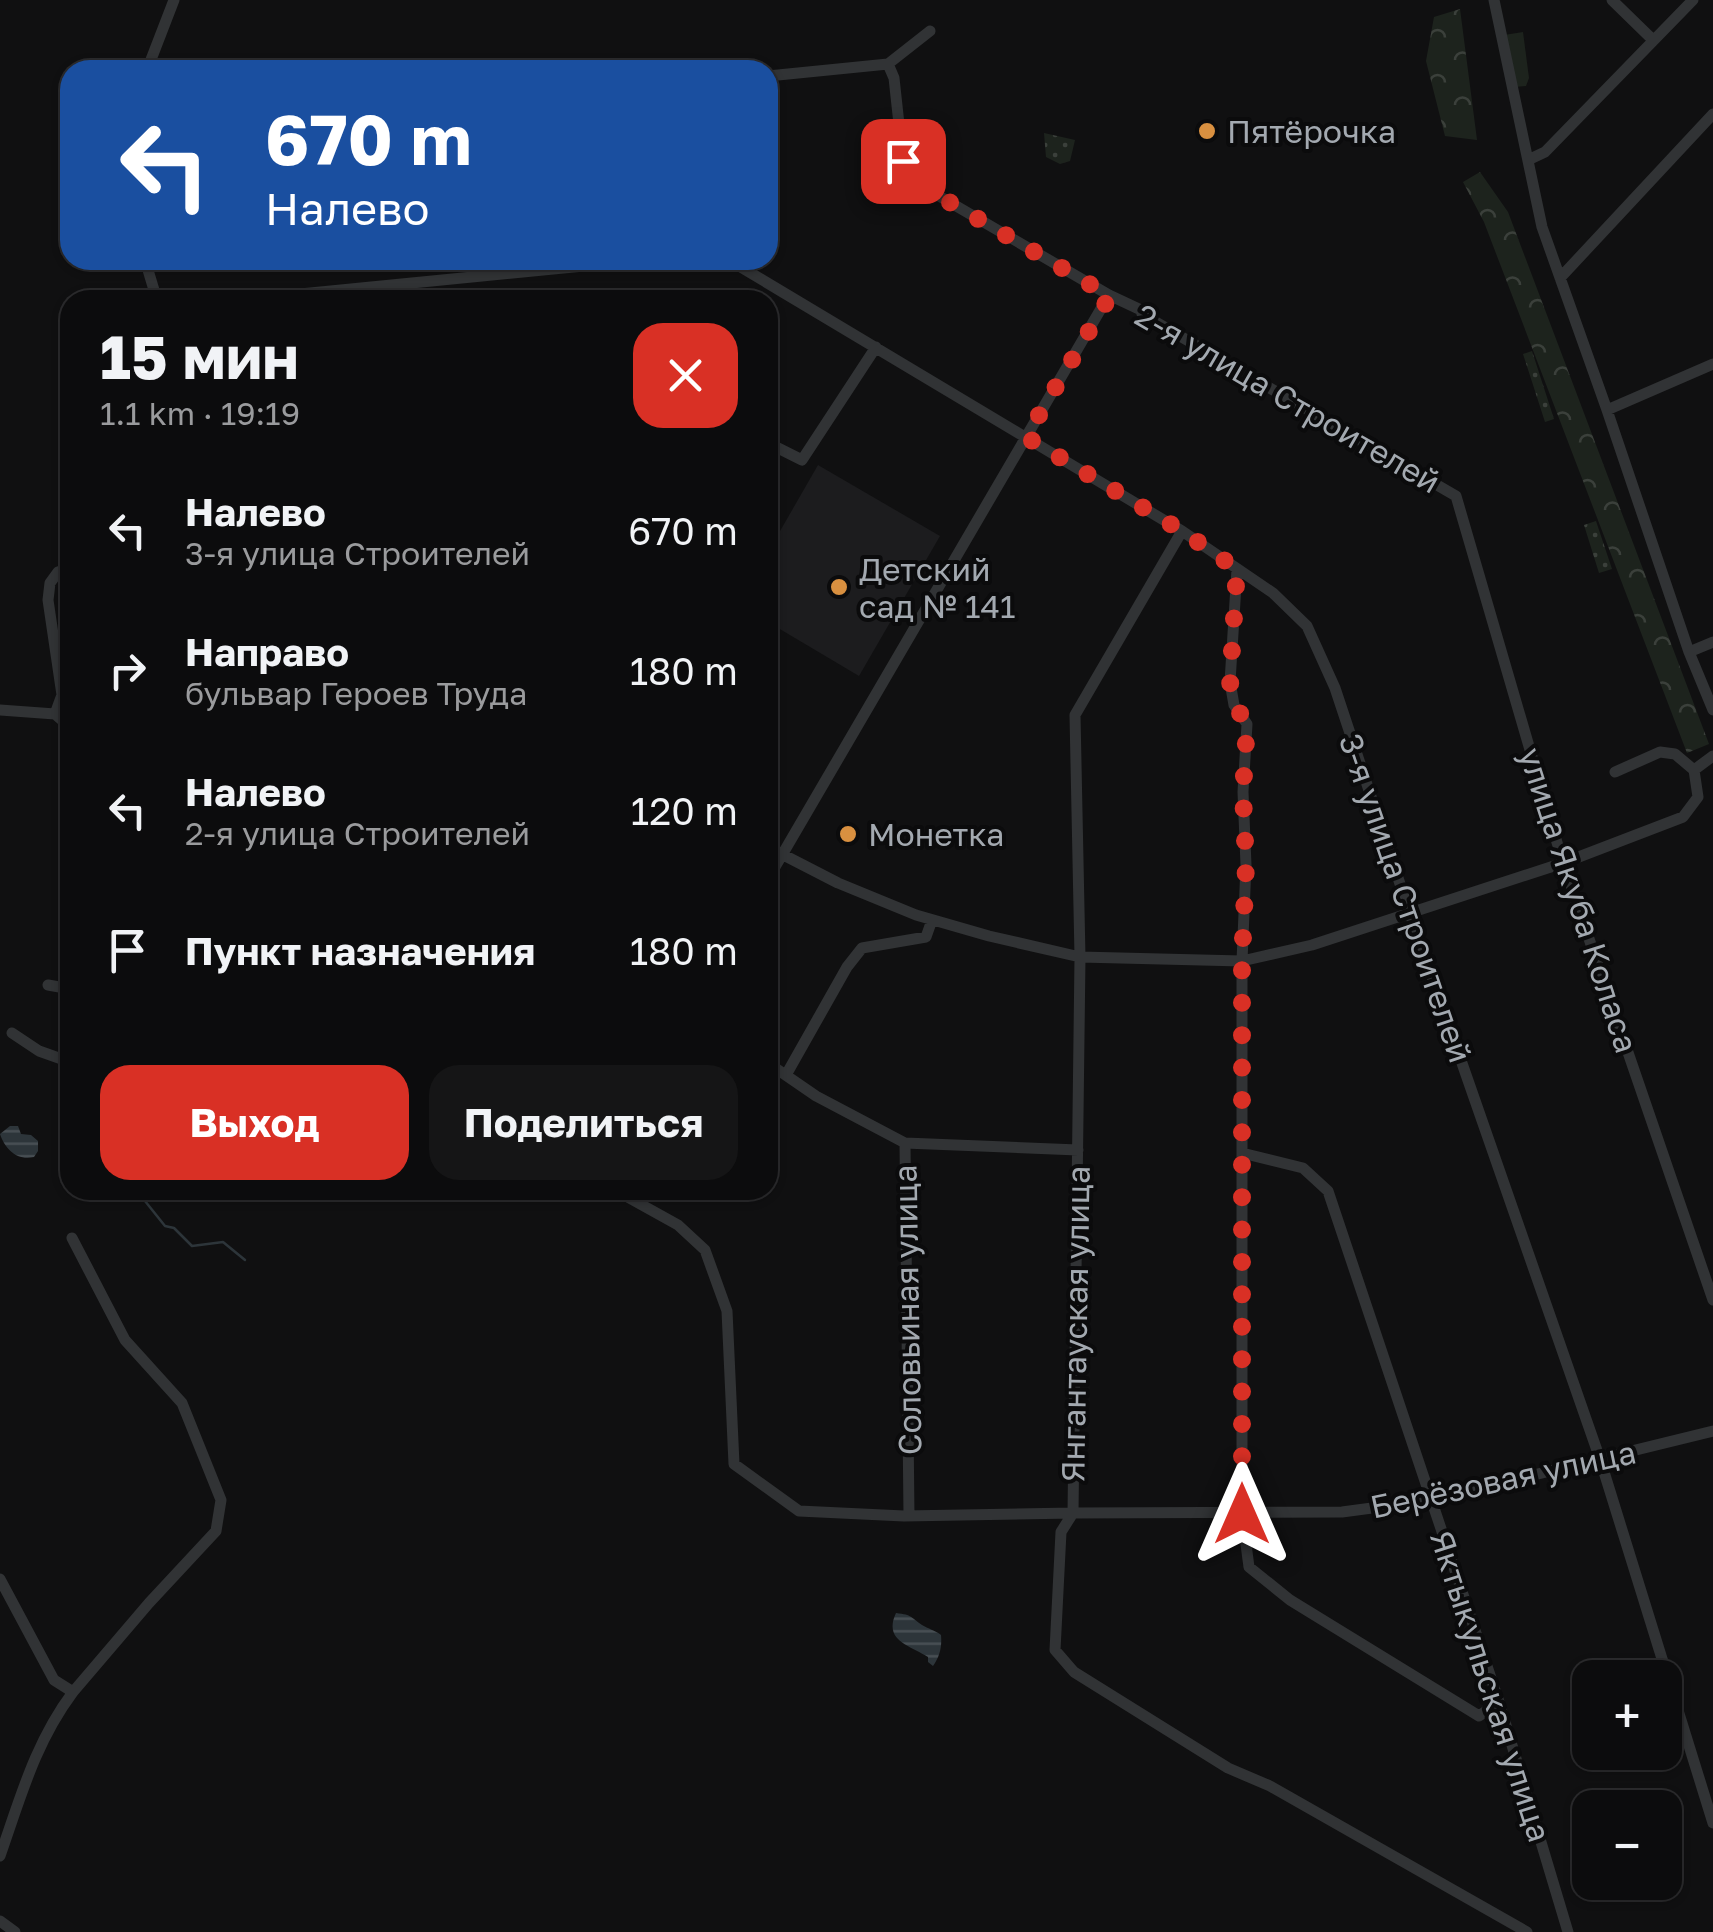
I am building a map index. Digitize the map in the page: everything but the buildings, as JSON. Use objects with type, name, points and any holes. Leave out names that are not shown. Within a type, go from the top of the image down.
[{"type":"street","points":[[151,60],[174,0]]},
{"type":"street","points":[[1494,0],[1542,227],[1713,710]]},
{"type":"street","points":[[1612,0],[1654,40]]},
{"type":"street","points":[[1528,160],[1545,152],[1694,0]]},
{"type":"street","points":[[778,75],[888,64],[930,31]]},
{"type":"street","name":"2-я улица Строителей","points":[[888,64],[894,78],[903,161],[915,182],[1456,496]]},
{"type":"street","points":[[1560,278],[1713,114]]},
{"type":"street","points":[[341,290],[544,270]]},
{"type":"street","name":"3-я улица Строителей","points":[[746,270],[1182,531],[1273,592],[1308,626],[1335,688],[1600,1459],[1713,1823]]},
{"type":"street","points":[[778,861],[1110,296]]},
{"type":"street","points":[[778,448],[802,460],[876,348]]},
{"type":"street","points":[[1608,410],[1713,364]]},
{"type":"street","name":"улица Якуба Коласа","points":[[1456,496],[1563,863],[1713,1300]]},
{"type":"street","name":"Янгантауская улица","points":[[1182,531],[1075,715],[1080,957],[1073,1513],[1061,1532],[1055,1650],[1074,1672],[1228,1768],[1270,1786],[1527,1932]]},
{"type":"street","points":[[1237,569],[1230,682],[1234,704],[1247,724],[1243,792],[1246,865],[1242,962],[1242,1514],[1249,1567],[1290,1600],[1479,1716],[1498,1702]]},
{"type":"street","points":[[60,571],[50,583],[48,600],[60,681]]},
{"type":"street","points":[[1690,652],[1713,642]]},
{"type":"street","points":[[55,714],[60,700]]},
{"type":"street","points":[[0,710],[55,714],[60,718]]},
{"type":"street","points":[[778,853],[838,883],[932,920],[990,936],[1080,957],[1242,962],[1312,945],[1563,863],[1683,817],[1698,797],[1694,770],[1675,754],[1660,752],[1615,772]]},
{"type":"street","points":[[1694,770],[1713,756]]},
{"type":"street","points":[[786,1075],[846,967],[862,948],[926,936],[932,920]]},
{"type":"street","points":[[48,984],[60,987]]},
{"type":"street","points":[[12,1033],[39,1051],[60,1058]]},
{"type":"street","name":"Соловьиная улица","points":[[778,1070],[816,1096],[905,1143],[909,1516]]},
{"type":"street","points":[[905,1143],[1078,1150]]},
{"type":"street","name":"Яктыкульская улица","points":[[1242,1152],[1303,1168],[1328,1191],[1498,1702],[1568,1932]]},
{"type":"street","name":"Берёзовая улица","points":[[633,1200],[678,1225],[705,1250],[728,1311],[734,1464],[799,1510],[909,1516],[1342,1512],[1432,1500],[1713,1431]]},
{"type":"street","points":[[0,1856],[36,1752],[53,1719],[149,1603],[216,1531],[221,1500],[182,1404],[125,1340],[72,1238]]},
{"type":"street","points":[[0,1580],[54,1680],[74,1692]]},
{"type":"street","points":[[0,1921],[15,1932]]},
{"type":"shaded area","name":"Детский сад № 141","points":[[818,465],[940,536],[859,676],[778,628],[778,535]]},
{"type":"shaded area","points":[[10,1126],[18,1126],[21,1134],[38,1141],[34,1157],[12,1153],[5,1144],[0,1134]]},
{"type":"shaded area","points":[[896,1613],[909,1616],[941,1635],[940,1651],[933,1666],[928,1657],[896,1636]]},
{"type":"green space","points":[[1460,9],[1477,140],[1445,136],[1426,61],[1434,17]]},
{"type":"green space","points":[[1523,32],[1529,78],[1526,86],[1514,87],[1504,35]]},
{"type":"green space","points":[[1044,133],[1075,140],[1070,161],[1060,164],[1046,157]]},
{"type":"green space","points":[[1480,172],[1508,212],[1709,744],[1687,753],[1484,222],[1463,182]]},
{"type":"green space","points":[[1532,351],[1554,419],[1545,422],[1523,354]]},
{"type":"green space","points":[[1596,521],[1612,569],[1599,573],[1584,525]]},
{"type":"waterway","points":[[143,1200],[165,1226],[174,1228],[192,1246],[223,1242],[245,1260]]},
{"type":"place","name":"Пятёрочка","points":[[1207,131]]},
{"type":"place","name":"Детский сад № 141","points":[[839,587]]},
{"type":"place","name":"Монетка","points":[[848,834]]},
{"type":"route","points":[[903,161],[915,182],[1110,296],[1026,437],[1182,531],[1237,569],[1230,682],[1234,704],[1247,724],[1243,792],[1246,865],[1242,962],[1242,1514]]}]
